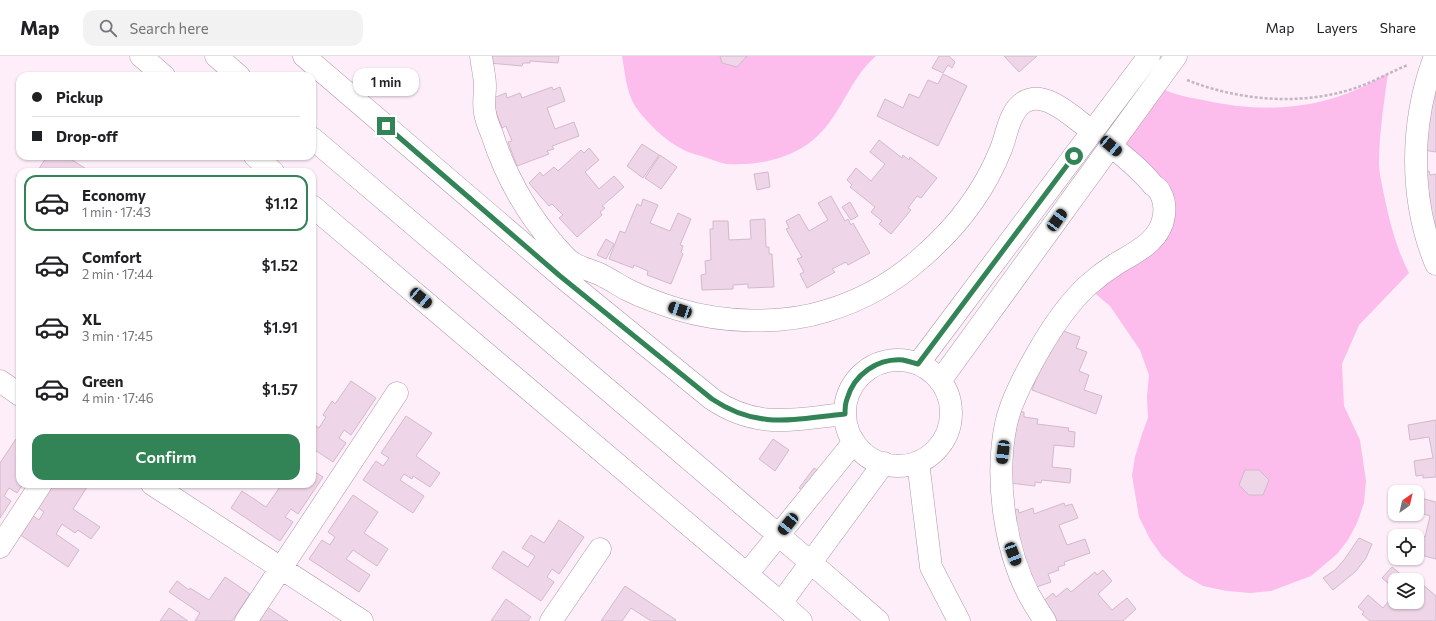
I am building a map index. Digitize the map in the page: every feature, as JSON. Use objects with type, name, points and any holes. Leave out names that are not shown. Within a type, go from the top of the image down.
[{"type":"street","points":[[141,56],[159,72]]},
{"type":"street","points":[[216,56],[234,72]]},
{"type":"street","points":[[304,56],[566,269],[712,399],[736,413],[762,420],[776,421],[845,414]]},
{"type":"street","points":[[481,56],[485,84],[484,112],[503,165],[509,179],[541,228],[556,247],[566,269]]},
{"type":"street","points":[[918,364],[1149,56]]},
{"type":"street","points":[[1435,56],[1419,112],[1416,142],[1416,171],[1418,200],[1424,228],[1436,264]]},
{"type":"street","points":[[940,381],[1171,63]]},
{"type":"street","points":[[1119,96],[1137,110]]},
{"type":"street","points":[[566,269],[604,276],[628,290],[653,301],[680,310],[706,316],[736,320],[766,320],[795,318],[824,312],[849,303],[886,284],[919,260],[939,242],[958,222],[990,174],[1013,114],[1023,103],[1038,98],[1047,100],[1093,132]]},
{"type":"street","points":[[316,141],[878,621]]},
{"type":"street","points":[[1045,621],[1029,594],[1013,554],[1003,510],[1001,467],[1006,423],[1016,395],[1029,368],[1044,341],[1067,308],[1086,287],[1100,275],[1116,264],[1132,256],[1150,242],[1160,229],[1163,222],[1165,212],[1161,194],[1142,172],[1111,146]]},
{"type":"street","points":[[260,160],[268,168]]},
{"type":"street","points":[[316,209],[801,621]]},
{"type":"street","points":[[889,360],[904,360],[918,364],[940,381],[948,396],[951,411],[949,427],[942,442],[932,453],[918,462],[907,465],[884,464],[867,455],[854,442],[846,424],[846,399],[852,385],[862,374],[874,365],[889,360]]},
{"type":"street","points":[[0,381],[16,392]]},
{"type":"street","points":[[246,621],[397,393]]},
{"type":"street","points":[[747,574],[854,442]]},
{"type":"street","points":[[918,462],[931,567],[959,621]]},
{"type":"street","points":[[781,603],[884,464]]},
{"type":"street","points":[[0,547],[38,488]]},
{"type":"street","points":[[158,488],[362,621]]},
{"type":"street","points":[[551,621],[600,549]]},
{"type":"path","points":[[1171,63],[1211,89],[1253,97],[1284,99],[1312,97],[1338,92],[1365,84],[1411,64],[1435,56]]},
{"type":"shaded area","points":[[622,56],[876,56],[859,76],[823,131],[804,147],[773,160],[750,164],[725,164],[677,146],[670,142],[651,125],[635,106],[632,100],[626,81]]},
{"type":"shaded area","points":[[1388,73],[1381,130],[1379,169],[1392,230],[1409,273],[1359,325],[1342,364],[1344,406],[1360,440],[1366,481],[1364,503],[1357,523],[1348,540],[1337,554],[1311,576],[1271,591],[1250,593],[1227,591],[1203,586],[1184,575],[1162,556],[1150,539],[1139,517],[1132,475],[1135,457],[1148,418],[1147,396],[1149,375],[1140,350],[1110,306],[1091,290],[1155,223],[1154,189],[1112,138],[1154,85],[1179,95],[1227,105],[1275,108],[1298,106],[1344,95]]},
{"type":"building","points":[[490,56],[559,56],[558,63],[530,61],[530,63],[523,63],[522,66],[489,63]]},
{"type":"building","points":[[720,56],[747,56],[737,67],[722,63]]},
{"type":"building","points":[[939,56],[949,56],[955,62],[952,68],[948,65],[943,73],[932,68]]},
{"type":"building","points":[[1004,56],[1037,56],[1019,72]]},
{"type":"building","points":[[943,74],[967,86],[938,146],[877,116],[885,99],[903,108],[909,94],[919,98],[928,80],[938,84]]},
{"type":"building","points":[[1436,79],[1436,152],[1410,148]]},
{"type":"building","points":[[552,87],[553,90],[560,87],[565,101],[547,108],[555,129],[574,122],[579,136],[552,146],[554,149],[547,151],[549,154],[517,166],[508,142],[512,141],[506,126],[502,128],[491,99],[506,93],[507,98],[520,93],[522,98]]},
{"type":"building","points":[[879,140],[902,158],[903,155],[909,160],[910,157],[937,178],[921,198],[917,196],[908,208],[911,210],[891,234],[879,224],[882,221],[871,212],[875,207],[850,187],[852,185],[847,180],[856,168],[871,181],[885,164],[870,152]]},
{"type":"building","points":[[642,144],[659,155],[643,178],[627,166]]},
{"type":"building","points":[[589,148],[599,160],[585,172],[599,189],[614,176],[624,187],[602,206],[605,208],[600,212],[602,215],[577,237],[559,218],[563,215],[552,204],[549,206],[529,183],[540,172],[543,176],[554,167],[558,171],[581,150],[584,153]]},
{"type":"building","points":[[660,155],[677,167],[661,189],[645,178]]},
{"type":"building","points":[[44,160],[72,160],[85,168],[40,168]]},
{"type":"building","points":[[1429,171],[1430,175],[1436,174],[1436,243],[1414,174]]},
{"type":"building","points":[[768,172],[770,187],[757,190],[754,174]]},
{"type":"building","points":[[831,196],[845,221],[848,219],[851,225],[853,223],[870,253],[848,265],[846,262],[832,269],[835,272],[807,288],[800,274],[804,272],[797,259],[802,257],[786,229],[789,228],[786,221],[799,214],[809,231],[828,220],[818,203]]},
{"type":"building","points":[[643,199],[658,205],[650,223],[670,231],[678,213],[691,219],[680,245],[683,246],[681,252],[683,254],[671,284],[647,275],[648,271],[634,265],[633,268],[609,259],[620,231],[625,233],[637,204],[641,206]]},
{"type":"building","points":[[850,202],[858,216],[851,220],[842,207]]},
{"type":"building","points":[[765,219],[766,247],[769,247],[769,254],[772,254],[774,287],[748,288],[748,284],[733,285],[733,289],[702,290],[701,275],[706,274],[705,261],[711,260],[710,229],[713,229],[713,221],[728,221],[729,240],[751,239],[750,220]]},
{"type":"building","points":[[606,239],[614,244],[606,259],[597,255]]},
{"type":"building","points":[[1055,328],[1080,337],[1076,348],[1087,352],[1079,371],[1089,375],[1084,390],[1102,396],[1096,414],[1032,390]]},
{"type":"building","points":[[351,381],[376,398],[351,435],[344,430],[339,438],[346,443],[333,462],[316,451],[316,426],[319,428],[326,417],[323,415],[332,401],[335,404]]},
{"type":"building","points":[[1008,411],[1024,412],[1024,417],[1038,419],[1037,424],[1069,428],[1068,431],[1075,432],[1074,447],[1054,445],[1052,467],[1071,469],[1070,483],[1042,480],[1041,483],[1035,482],[1035,486],[1001,482]]},
{"type":"building","points":[[406,416],[432,433],[416,456],[440,473],[430,487],[413,476],[412,479],[404,474],[400,480],[424,496],[413,513],[363,480],[376,461],[383,466],[389,458],[381,453]]},
{"type":"building","points":[[1436,420],[1436,477],[1423,478],[1423,475],[1416,476],[1414,461],[1433,458],[1429,437],[1410,440],[1408,425]]},
{"type":"building","points":[[16,439],[16,488],[20,488],[17,493],[9,488],[4,496],[11,501],[0,518],[0,463]]},
{"type":"building","points":[[773,439],[789,450],[775,471],[759,459]]},
{"type":"building","points":[[814,468],[830,479],[816,500],[799,488]]},
{"type":"building","points":[[1245,470],[1259,470],[1269,480],[1263,495],[1249,495],[1239,485]]},
{"type":"building","points":[[316,473],[323,477],[316,487]]},
{"type":"building","points":[[50,488],[86,488],[73,509],[100,527],[91,539],[78,530],[75,533],[62,524],[56,534],[79,550],[68,567],[19,534],[32,515],[39,520],[44,512],[37,507]]},
{"type":"building","points":[[279,488],[316,488],[298,514],[291,509],[285,517],[293,522],[280,541],[231,508],[242,491],[266,507]]},
{"type":"building","points":[[353,495],[378,512],[364,533],[388,549],[377,566],[353,550],[346,559],[370,575],[359,592],[309,559],[322,540],[330,545],[335,537],[328,532]]},
{"type":"building","points":[[1424,499],[1436,502],[1436,559],[1424,556],[1424,537],[1430,516],[1424,514]]},
{"type":"building","points":[[1064,503],[1065,506],[1072,504],[1078,518],[1059,525],[1067,545],[1085,539],[1090,553],[1064,562],[1065,565],[1058,567],[1059,570],[1048,574],[1051,582],[1031,589],[1003,514],[1018,509],[1019,513],[1033,508],[1034,514]]},
{"type":"building","points":[[559,520],[584,537],[559,574],[552,569],[547,577],[554,582],[541,601],[492,568],[503,551],[528,567],[535,556],[522,548],[531,535],[544,543]]},
{"type":"building","points":[[1359,538],[1372,544],[1366,558],[1356,571],[1333,590],[1323,578],[1335,570],[1344,560]]},
{"type":"building","points":[[1392,567],[1399,573],[1388,573],[1388,583],[1382,578]]},
{"type":"building","points":[[1103,570],[1112,581],[1098,594],[1112,610],[1127,598],[1136,609],[1123,621],[1056,621],[1041,603],[1053,593],[1056,597],[1067,588],[1071,592],[1095,572],[1097,575]]},
{"type":"building","points":[[225,577],[250,594],[232,621],[195,621],[200,613],[169,592],[177,581],[189,590],[190,588],[209,600]]},
{"type":"building","points":[[625,586],[676,620],[651,621],[631,608],[622,621],[601,621]]},
{"type":"building","points":[[1424,586],[1436,596],[1436,621],[1370,621],[1362,614],[1364,612],[1358,607],[1368,595],[1383,608],[1388,602],[1388,609],[1424,609]]},
{"type":"building","points":[[506,599],[531,617],[528,621],[491,621]]},
{"type":"building","points":[[267,607],[288,621],[258,621]]},
{"type":"building","points":[[169,608],[188,621],[160,621]]},
{"type":"route","points":[[386,126],[560,276],[712,399],[736,413],[762,420],[776,421],[845,414],[846,399],[852,385],[862,374],[874,365],[889,360],[904,360],[918,364],[1074,156]]}]
